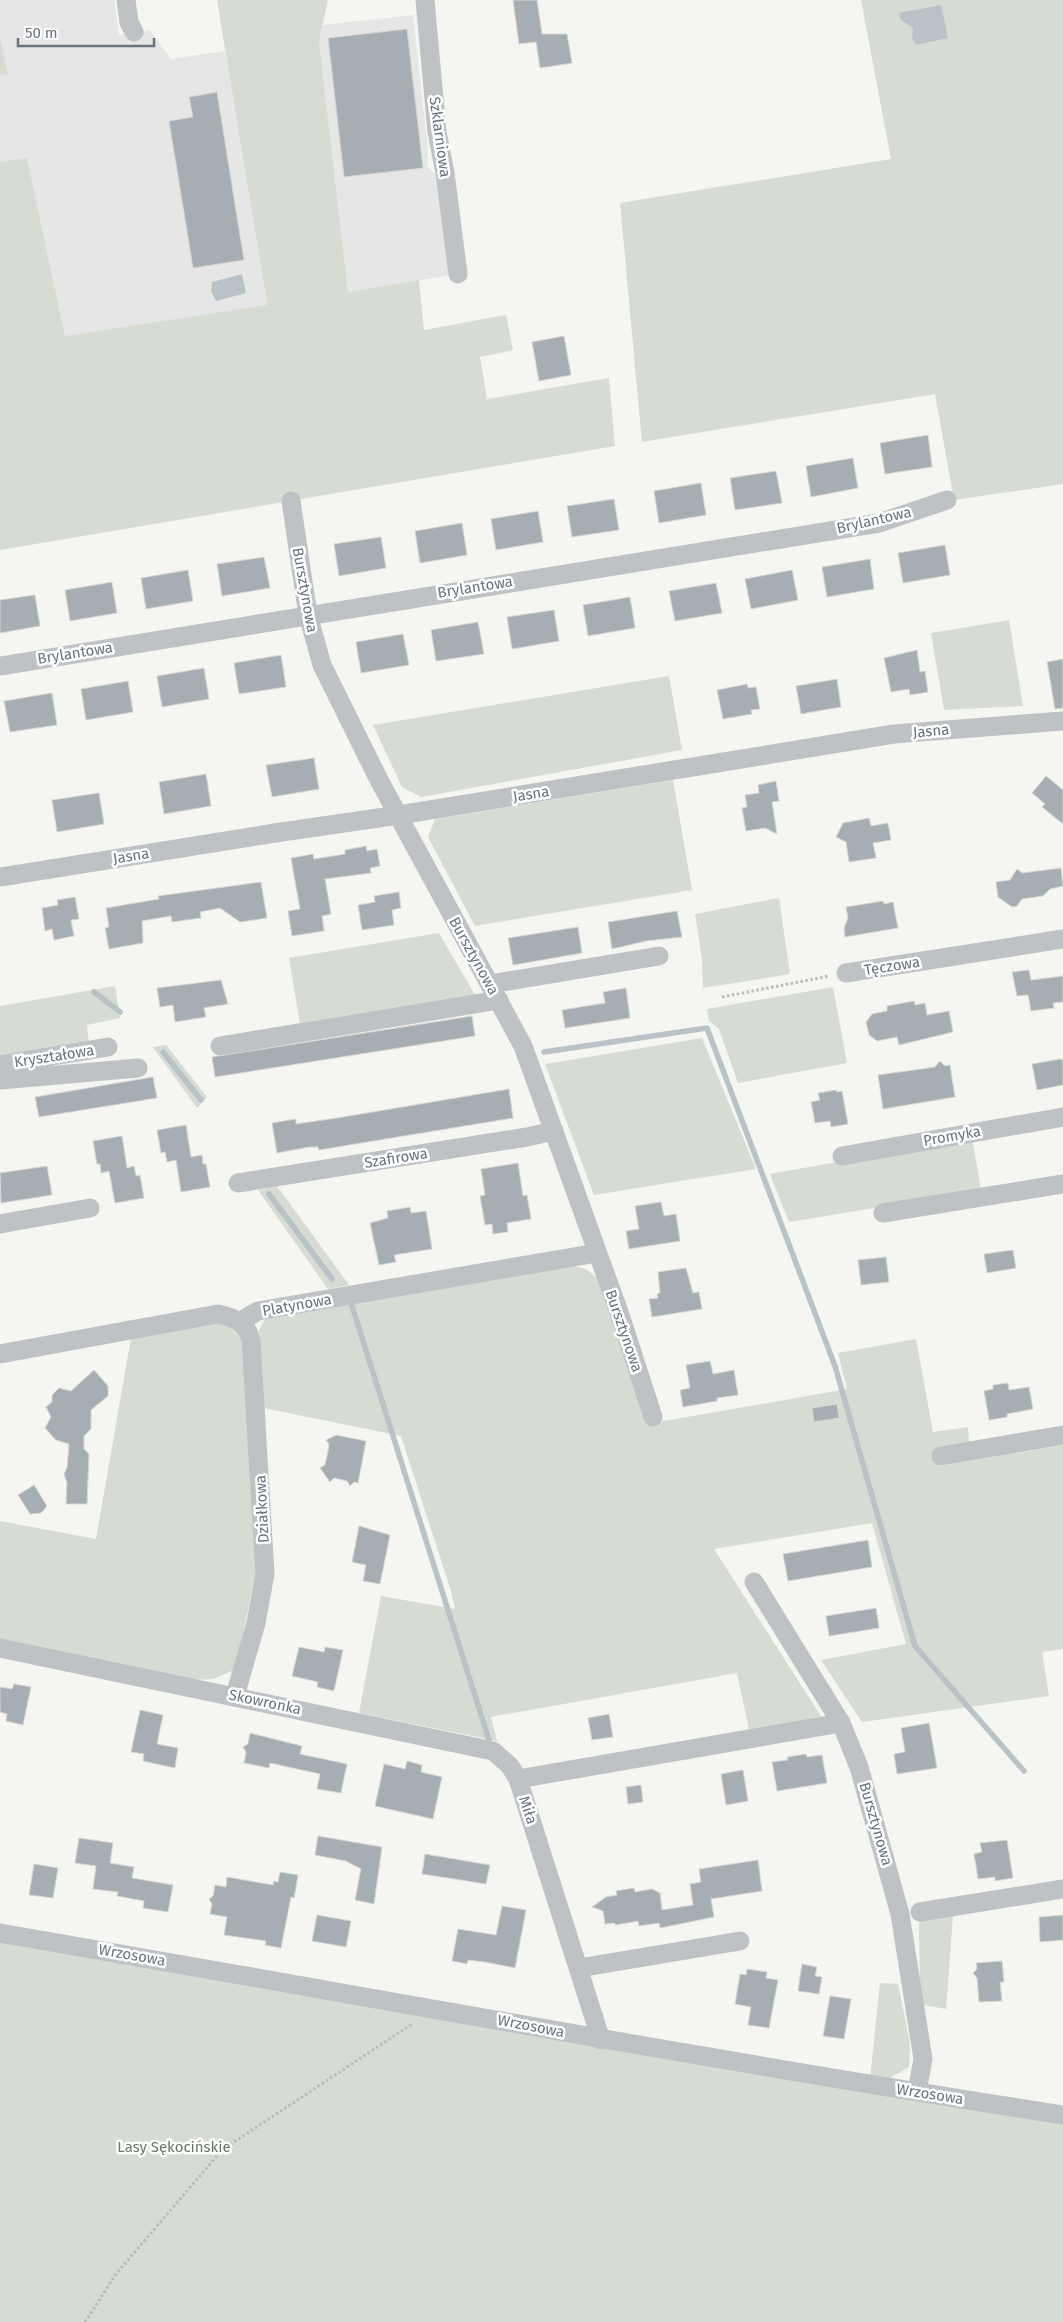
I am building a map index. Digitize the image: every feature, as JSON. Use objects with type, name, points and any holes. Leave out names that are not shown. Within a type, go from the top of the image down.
[{"type":"street","points":[[126,0],[129,22],[134,32]]},
{"type":"street","name":"Szklarniowa","points":[[425,0],[437,132],[445,173],[458,274]]},
{"type":"street","name":"Bursztynowa","points":[[291,500],[308,615],[322,665],[398,815],[524,1046],[653,1417]]},
{"type":"street","name":"Brylantowa","points":[[0,666],[879,522],[947,500]]},
{"type":"street","name":"Jasna","points":[[0,877],[398,815],[885,735],[1063,722]]},
{"type":"street","name":"Tęczowa","points":[[846,973],[1063,938]]},
{"type":"street","points":[[220,1046],[495,992],[659,956]]},
{"type":"street","name":"Kryształowa","points":[[0,1065],[108,1047]]},
{"type":"street","points":[[0,1080],[138,1068]]},
{"type":"street","name":"Promyka","points":[[842,1156],[1063,1117]]},
{"type":"street","name":"Szafirowa","points":[[238,1183],[517,1139],[554,1131]]},
{"type":"street","points":[[883,1213],[1063,1184]]},
{"type":"street","points":[[0,1224],[90,1208]]},
{"type":"street","name":"Platynowa","points":[[0,1354],[218,1314],[242,1321],[258,1311],[597,1253]]},
{"type":"street","name":"Działkowa","points":[[235,1696],[256,1623],[266,1574],[251,1340],[248,1329],[242,1321]]},
{"type":"street","points":[[941,1456],[1063,1435]]},
{"type":"street","name":"Bursztynowa","points":[[754,1582],[841,1723],[862,1776],[900,1914],[922,2059],[918,2092]]},
{"type":"street","name":"Skowronka","points":[[0,1648],[493,1751],[510,1766],[518,1779]]},
{"type":"street","name":"Miła","points":[[601,2040],[518,1779],[841,1723]]},
{"type":"street","points":[[920,1912],[1063,1889]]},
{"type":"street","name":"Wrzosowa","points":[[0,1932],[436,2008],[601,2040],[1063,2115]]},
{"type":"street","points":[[579,1968],[740,1941]]},
{"type":"path","name":"Tęczowa","points":[[722,997],[846,973]]},
{"type":"path","points":[[85,2322],[116,2274],[222,2150],[436,2008]]},
{"type":"shaded area","points":[[0,0],[114,0],[119,35],[150,30],[171,59],[225,51],[267,306],[65,336],[27,159],[0,162]]},
{"type":"shaded area","points":[[941,5],[948,38],[916,45],[912,39],[913,28],[901,20],[899,13]]},
{"type":"shaded area","points":[[413,15],[428,151],[427,166],[442,182],[451,275],[348,292],[319,39],[323,25]]},
{"type":"shaded area","points":[[242,274],[246,293],[216,301],[211,291],[212,282]]},
{"type":"green space","points":[[217,0],[328,0],[319,40],[348,292],[419,280],[424,330],[506,315],[513,350],[480,357],[487,399],[609,378],[615,446],[0,550],[0,162],[27,158],[65,336],[267,305]]},
{"type":"green space","points":[[861,0],[1063,0],[1063,484],[954,500],[935,394],[642,442],[620,203],[891,159]]},
{"type":"green space","points":[[0,37],[8,74],[0,75]]},
{"type":"green space","points":[[1009,620],[1023,706],[944,710],[931,633]]},
{"type":"green space","points":[[669,676],[682,750],[421,797],[402,787],[373,725]]},
{"type":"green space","points":[[673,780],[692,890],[475,926],[428,837],[435,819]]},
{"type":"green space","points":[[779,898],[790,974],[703,988],[702,959],[695,914]]},
{"type":"green space","points":[[439,933],[475,995],[300,1023],[289,958]]},
{"type":"green space","points":[[115,986],[120,1018],[87,1025],[89,1043],[0,1057],[0,1006]]},
{"type":"green space","points":[[833,987],[847,1063],[738,1083],[719,1029],[709,1021],[707,1009]]},
{"type":"green space","points":[[702,1038],[756,1169],[594,1195],[545,1064]]},
{"type":"green space","points":[[166,1045],[207,1097],[197,1108],[153,1047]]},
{"type":"green space","points":[[972,1138],[981,1190],[789,1222],[770,1174]]},
{"type":"green space","points":[[277,1186],[349,1285],[328,1289],[258,1190]]},
{"type":"green space","points":[[571,1265],[586,1269],[597,1278],[609,1306],[647,1424],[847,1389],[838,1353],[916,1339],[933,1432],[968,1427],[969,1443],[936,1449],[939,1466],[1063,1445],[1063,1649],[1042,1652],[1049,1696],[862,1722],[821,1660],[906,1644],[872,1523],[714,1549],[824,1721],[750,1734],[737,1673],[491,1717],[497,1741],[359,1713],[381,1596],[455,1609],[451,1591],[401,1436],[264,1408],[259,1330],[268,1315]]},
{"type":"green space","points":[[228,1322],[241,1331],[257,1567],[239,1653],[232,1671],[213,1679],[191,1680],[0,1643],[0,1521],[96,1539],[131,1338]]},
{"type":"green space","points":[[953,1915],[946,2009],[924,2005],[920,1992],[919,1921]]},
{"type":"green space","name":"Lasy Sękocińskie","points":[[0,1940],[1063,2120],[1063,2322],[0,2322]]},
{"type":"green space","points":[[880,1983],[898,1984],[910,2044],[909,2067],[888,2079],[870,2079]]},
{"type":"building","points":[[513,0],[537,0],[542,34],[567,34],[572,63],[540,68],[536,42],[519,44]]},
{"type":"building","points":[[407,29],[423,168],[344,177],[328,38]]},
{"type":"building","points":[[217,92],[244,260],[193,268],[169,121],[193,117],[189,97]]},
{"type":"building","points":[[564,336],[571,375],[539,381],[532,342]]},
{"type":"building","points":[[928,435],[932,467],[885,474],[880,443]]},
{"type":"building","points":[[853,458],[858,488],[811,497],[806,466]]},
{"type":"building","points":[[776,471],[782,503],[735,510],[730,478]]},
{"type":"building","points":[[701,483],[706,515],[659,523],[654,491]]},
{"type":"building","points":[[614,499],[619,530],[572,537],[567,506]]},
{"type":"building","points":[[538,511],[543,542],[496,550],[491,519]]},
{"type":"building","points":[[462,523],[467,555],[420,563],[415,531]]},
{"type":"building","points":[[381,537],[386,568],[339,576],[334,544]]},
{"type":"building","points":[[945,545],[950,575],[903,583],[898,553]]},
{"type":"building","points":[[264,557],[270,588],[222,596],[217,564]]},
{"type":"building","points":[[870,559],[874,589],[827,597],[822,567]]},
{"type":"building","points":[[188,570],[193,601],[146,609],[141,578]]},
{"type":"building","points":[[792,570],[798,600],[751,609],[745,579]]},
{"type":"building","points":[[112,582],[117,613],[70,621],[65,590]]},
{"type":"building","points":[[716,583],[722,613],[675,621],[669,591]]},
{"type":"building","points":[[35,595],[40,626],[0,633],[0,600]]},
{"type":"building","points":[[630,597],[635,628],[588,636],[583,605]]},
{"type":"building","points":[[554,610],[559,641],[512,649],[507,617]]},
{"type":"building","points":[[478,622],[484,654],[436,661],[431,630]]},
{"type":"building","points":[[403,634],[409,665],[361,673],[356,642]]},
{"type":"building","points":[[917,650],[920,672],[925,671],[928,692],[910,695],[909,689],[891,692],[884,658]]},
{"type":"building","points":[[281,655],[286,687],[239,694],[234,663]]},
{"type":"building","points":[[1063,659],[1063,708],[1055,709],[1047,662]]},
{"type":"building","points":[[204,668],[209,699],[162,707],[157,676]]},
{"type":"building","points":[[837,679],[841,707],[801,714],[796,686]]},
{"type":"building","points":[[128,681],[133,712],[86,720],[81,689]]},
{"type":"building","points":[[747,684],[748,688],[756,687],[760,709],[751,710],[752,714],[723,719],[717,690]]},
{"type":"building","points":[[52,693],[57,725],[10,732],[4,701]]},
{"type":"building","points":[[314,758],[319,789],[272,797],[266,765]]},
{"type":"building","points":[[206,774],[211,806],[164,814],[159,782]]},
{"type":"building","points":[[1046,776],[1063,790],[1063,824],[1042,807],[1045,804],[1032,793]]},
{"type":"building","points":[[776,781],[779,801],[772,802],[777,834],[765,828],[746,831],[742,808],[747,807],[745,795],[759,793],[758,785]]},
{"type":"building","points":[[99,793],[104,824],[57,832],[52,800]]},
{"type":"building","points":[[869,818],[871,826],[888,823],[891,840],[873,843],[876,858],[849,862],[846,842],[836,837],[843,823]]},
{"type":"building","points":[[366,846],[367,851],[377,849],[380,866],[370,868],[371,873],[325,879],[331,914],[322,916],[324,931],[292,936],[288,911],[300,909],[291,858],[313,854],[314,859],[345,854],[345,850]]},
{"type":"building","points":[[1061,868],[1063,886],[1050,889],[1043,896],[1022,899],[1017,906],[1012,907],[998,897],[996,882],[1010,880],[1017,869],[1022,873]]},
{"type":"building","points":[[261,882],[267,918],[240,922],[220,908],[200,912],[201,918],[172,922],[171,916],[142,921],[143,943],[109,949],[105,928],[109,927],[106,908],[159,899],[158,896]]},
{"type":"building","points":[[399,892],[401,908],[392,910],[394,925],[362,930],[358,905],[375,902],[374,896]]},
{"type":"building","points":[[75,897],[79,919],[71,920],[74,936],[54,940],[52,929],[45,931],[42,908],[58,905],[57,900]]},
{"type":"building","points":[[883,901],[884,904],[893,902],[898,928],[845,937],[844,928],[848,918],[846,907]]},
{"type":"building","points":[[677,911],[682,937],[646,941],[612,949],[608,922]]},
{"type":"building","points":[[578,927],[582,953],[513,965],[508,938]]},
{"type":"building","points":[[1029,970],[1031,980],[1063,976],[1063,1002],[1053,1003],[1054,1008],[1031,1011],[1028,995],[1017,996],[1012,972]]},
{"type":"building","points":[[221,980],[228,1004],[204,1008],[206,1017],[175,1022],[173,1005],[160,1007],[157,988]]},
{"type":"building","points":[[626,988],[630,1018],[565,1028],[562,1010],[605,1003],[603,992]]},
{"type":"building","points":[[914,1001],[915,1005],[925,1003],[927,1015],[949,1011],[953,1032],[899,1045],[897,1037],[877,1041],[869,1035],[866,1022],[872,1014],[887,1011],[887,1006]]},
{"type":"building","points":[[472,1016],[475,1036],[215,1077],[212,1057]]},
{"type":"building","points":[[1063,1060],[1063,1085],[1037,1090],[1032,1064]]},
{"type":"building","points":[[940,1061],[945,1066],[950,1065],[955,1097],[883,1109],[878,1075],[935,1067]]},
{"type":"building","points":[[153,1077],[157,1098],[39,1117],[35,1097]]},
{"type":"building","points":[[509,1089],[513,1118],[319,1150],[318,1147],[309,1147],[277,1153],[272,1123],[296,1119],[296,1124]]},
{"type":"building","points":[[836,1090],[837,1092],[842,1091],[848,1124],[831,1127],[830,1121],[815,1123],[811,1102],[820,1100],[818,1093]]},
{"type":"building","points":[[186,1125],[191,1157],[202,1155],[203,1164],[206,1164],[210,1187],[181,1192],[176,1160],[167,1162],[165,1152],[161,1153],[157,1130]]},
{"type":"building","points":[[122,1136],[127,1168],[134,1166],[136,1176],[140,1175],[144,1198],[115,1203],[109,1171],[101,1173],[100,1164],[97,1164],[93,1141]]},
{"type":"building","points":[[518,1163],[523,1196],[527,1195],[531,1219],[507,1223],[508,1232],[493,1234],[492,1224],[485,1225],[480,1196],[485,1195],[481,1169]]},
{"type":"building","points":[[47,1166],[52,1195],[1,1203],[0,1173]]},
{"type":"building","points":[[661,1202],[664,1216],[676,1214],[680,1241],[629,1249],[626,1231],[639,1229],[635,1206]]},
{"type":"building","points":[[410,1207],[411,1213],[426,1211],[432,1249],[394,1255],[396,1262],[379,1265],[370,1223],[388,1218],[387,1211]]},
{"type":"building","points":[[1013,1250],[1016,1268],[987,1273],[984,1254]]},
{"type":"building","points":[[886,1257],[889,1282],[861,1285],[858,1260]]},
{"type":"building","points":[[686,1268],[693,1293],[699,1292],[702,1309],[652,1317],[649,1299],[658,1298],[657,1294],[660,1293],[658,1272]]},
{"type":"building","points":[[710,1361],[713,1374],[734,1370],[738,1395],[717,1398],[717,1401],[683,1407],[680,1390],[690,1388],[686,1365]]},
{"type":"building","points":[[94,1370],[108,1386],[108,1396],[91,1410],[91,1429],[84,1436],[84,1449],[89,1454],[87,1504],[66,1504],[67,1483],[64,1474],[67,1468],[69,1444],[56,1440],[45,1428],[51,1417],[46,1407],[52,1402],[52,1395],[59,1388],[71,1391]]},
{"type":"building","points":[[1008,1383],[1009,1390],[1029,1387],[1033,1409],[989,1420],[984,1391],[993,1389],[993,1385]]},
{"type":"building","points":[[837,1404],[839,1418],[814,1422],[812,1408]]},
{"type":"building","points":[[336,1435],[366,1441],[358,1483],[354,1482],[350,1486],[347,1481],[334,1478],[330,1482],[320,1468],[325,1465],[329,1444],[326,1440]]},
{"type":"building","points":[[34,1485],[47,1506],[41,1513],[30,1514],[18,1495]]},
{"type":"building","points":[[359,1526],[390,1535],[380,1584],[363,1581],[366,1565],[352,1562]]},
{"type":"building","points":[[868,1540],[872,1567],[788,1581],[783,1554]]},
{"type":"building","points":[[876,1608],[879,1628],[829,1636],[826,1616]]},
{"type":"building","points":[[299,1647],[324,1652],[325,1647],[343,1650],[334,1691],[317,1687],[318,1682],[292,1676]]},
{"type":"building","points":[[14,1684],[31,1687],[23,1725],[6,1721],[7,1714],[0,1712],[0,1687],[12,1689]]},
{"type":"building","points":[[140,1710],[163,1715],[157,1744],[178,1748],[175,1768],[143,1761],[144,1754],[131,1752]]},
{"type":"building","points":[[609,1714],[613,1737],[592,1740],[588,1718]]},
{"type":"building","points":[[929,1723],[937,1768],[897,1774],[894,1754],[905,1752],[901,1728]]},
{"type":"building","points":[[250,1733],[302,1746],[300,1754],[347,1764],[341,1793],[317,1789],[320,1774],[270,1763],[269,1768],[244,1763],[246,1752],[243,1747],[248,1744]]},
{"type":"building","points":[[806,1754],[807,1757],[822,1755],[827,1783],[777,1791],[772,1762],[788,1760],[787,1757]]},
{"type":"building","points":[[407,1761],[422,1765],[421,1772],[442,1777],[433,1819],[375,1806],[384,1764],[405,1769]]},
{"type":"building","points":[[743,1770],[748,1801],[726,1805],[721,1774]]},
{"type":"building","points":[[641,1785],[643,1802],[628,1804],[626,1787]]},
{"type":"building","points":[[318,1836],[382,1847],[374,1904],[355,1900],[361,1869],[346,1861],[315,1855]]},
{"type":"building","points":[[79,1838],[113,1843],[110,1863],[134,1867],[132,1878],[173,1885],[168,1912],[143,1908],[144,1901],[117,1896],[118,1892],[93,1889],[96,1866],[75,1863]]},
{"type":"building","points":[[1007,1840],[1013,1878],[995,1881],[995,1877],[978,1879],[974,1854],[982,1852],[980,1843]]},
{"type":"building","points":[[425,1854],[490,1865],[486,1884],[422,1874]]},
{"type":"building","points":[[758,1860],[762,1891],[711,1899],[714,1917],[660,1928],[659,1923],[639,1926],[638,1921],[616,1925],[614,1923],[605,1924],[603,1911],[592,1907],[606,1897],[617,1895],[616,1891],[634,1888],[635,1892],[652,1889],[660,1893],[662,1910],[693,1905],[690,1884],[701,1882],[699,1869]]},
{"type":"building","points":[[34,1864],[58,1868],[53,1898],[29,1895]]},
{"type":"building","points":[[280,1872],[298,1875],[294,1898],[291,1897],[281,1948],[265,1945],[266,1941],[224,1935],[227,1917],[210,1914],[212,1904],[209,1899],[213,1896],[215,1885],[226,1887],[227,1877],[273,1885],[274,1881],[278,1882]]},
{"type":"building","points":[[502,1906],[526,1910],[515,1968],[468,1960],[467,1964],[452,1961],[458,1929],[496,1935]]},
{"type":"building","points":[[317,1915],[351,1921],[346,1947],[312,1941]]},
{"type":"building","points":[[1063,1915],[1063,1940],[1040,1942],[1039,1917]]},
{"type":"building","points":[[1002,1961],[1004,1982],[1000,1982],[1002,2001],[979,2002],[977,1978],[973,1973],[977,1969],[976,1963]]},
{"type":"building","points":[[802,1964],[817,1967],[815,1976],[822,1977],[819,1994],[798,1991]]},
{"type":"building","points":[[747,1969],[767,1972],[766,1978],[778,1980],[769,2028],[748,2025],[751,2007],[735,2004],[740,1974],[746,1975]]},
{"type":"building","points":[[830,1996],[851,1999],[844,2039],[823,2036]]},
{"type":"waterway","points":[[94,992],[120,1012]]},
{"type":"waterway","points":[[544,1052],[707,1028],[835,1366],[915,1646],[1024,1771]]},
{"type":"waterway","points":[[163,1052],[201,1100]]},
{"type":"waterway","points":[[269,1194],[332,1279]]},
{"type":"waterway","points":[[352,1306],[489,1740]]}]
